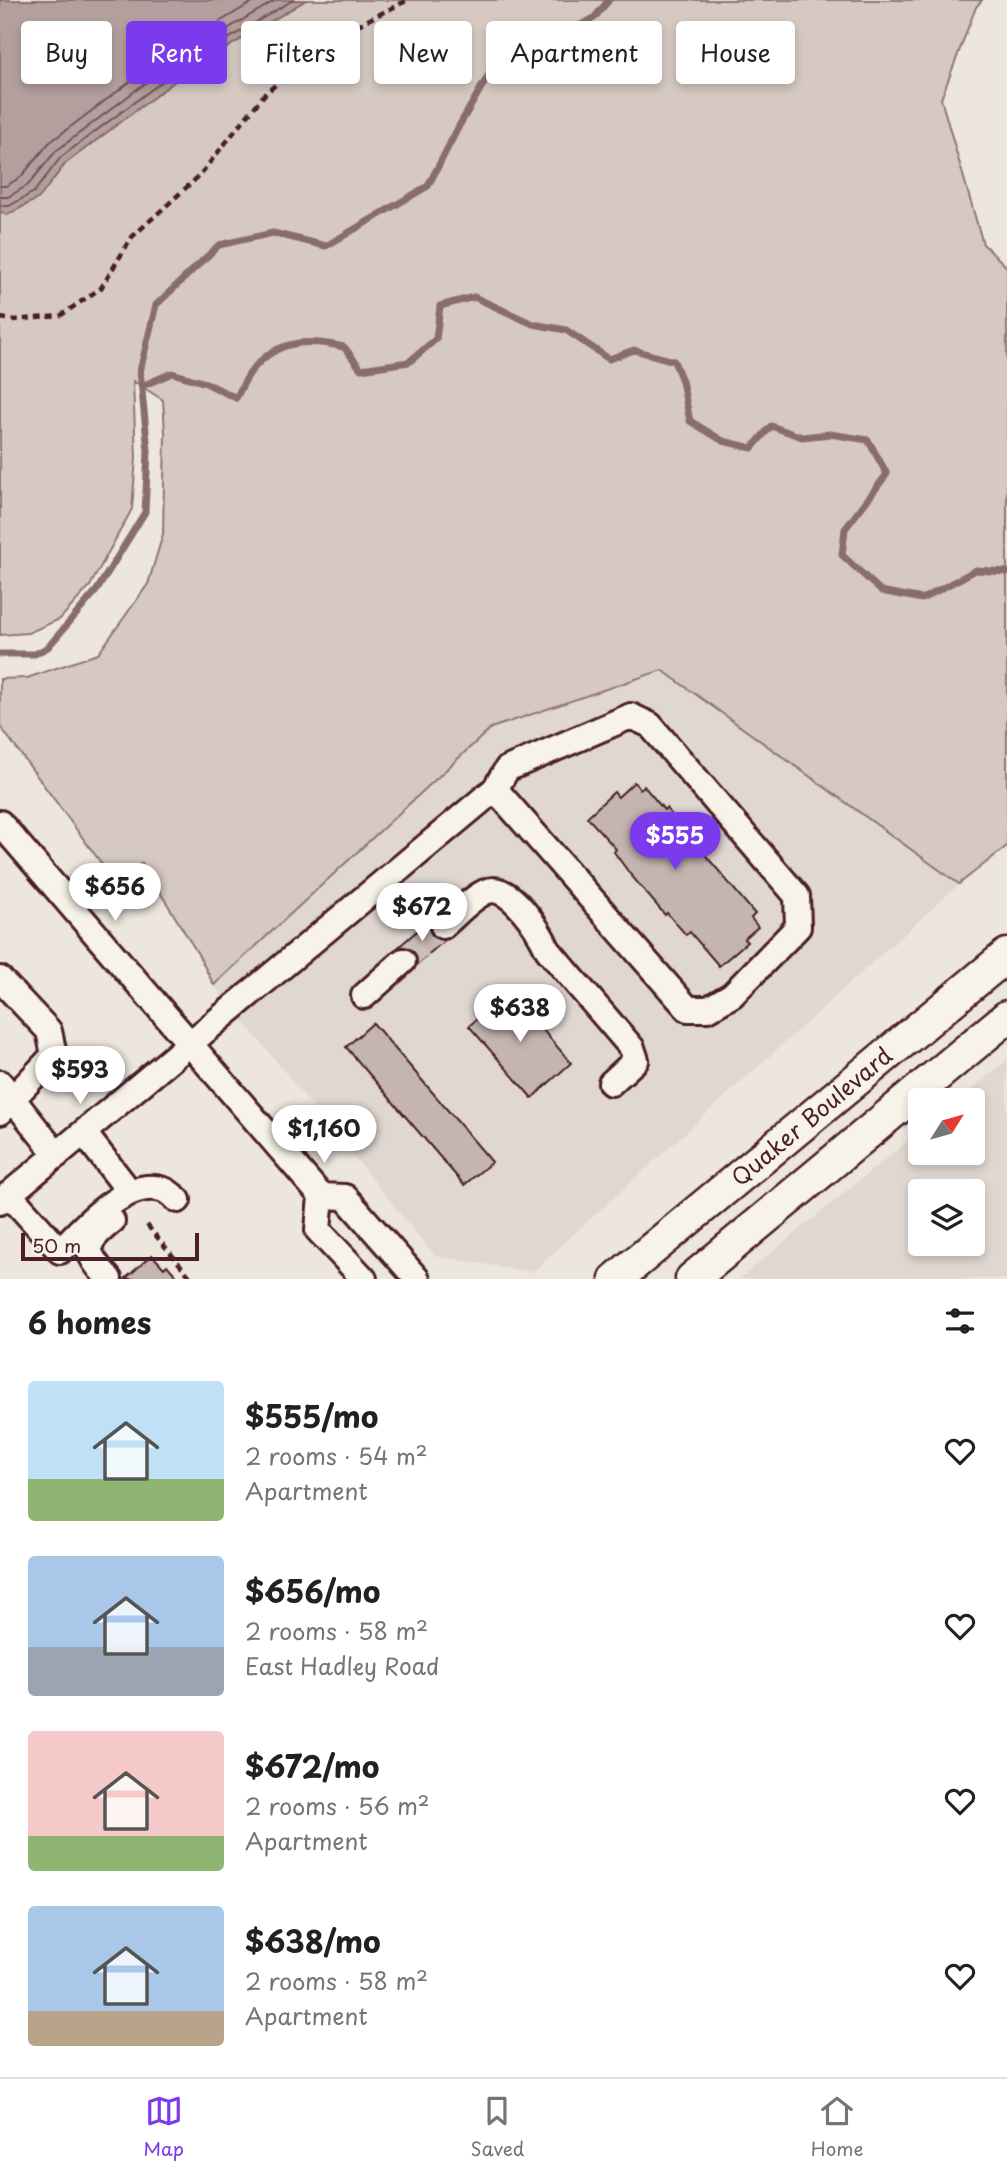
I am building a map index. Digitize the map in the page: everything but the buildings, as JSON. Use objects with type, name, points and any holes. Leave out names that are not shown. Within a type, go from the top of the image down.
[{"type":"main road","name":"Quaker Boulevard","points":[[616,1279],[1007,955]]},
{"type":"main road","name":"Quaker Boulevard","points":[[692,1279],[1007,1017]]},
{"type":"main road","points":[[591,1279],[667,1237]]},
{"type":"street","points":[[178,1200],[155,1189],[129,1191],[79,1231],[60,1251],[4,1198],[495,789],[507,769],[631,716],[650,725],[797,897],[798,928],[732,995],[708,1009],[688,1009],[495,789]]},
{"type":"street","points":[[0,823],[321,1196],[345,1198],[416,1279]]},
{"type":"street","points":[[443,926],[484,892],[498,890],[508,894],[540,931],[548,950],[632,1048],[636,1060],[611,1083]]},
{"type":"street","points":[[364,996],[403,961]]},
{"type":"street","points":[[0,979],[49,1031],[54,1055],[5,1098],[57,1155]]},
{"type":"street","points":[[84,1133],[129,1191]]},
{"type":"street","points":[[109,1279],[91,1255],[91,1241],[137,1200],[155,1189]]},
{"type":"street","points":[[321,1196],[318,1230],[364,1279]]},
{"type":"path","points":[[0,318],[13,320],[60,316],[102,288],[132,237],[199,176],[264,95],[298,65],[354,27],[408,0]]},
{"type":"path","points":[[148,1225],[192,1279]]},
{"type":"shaded area","points":[[306,0],[982,0],[976,7],[941,99],[983,244],[1007,267],[1007,846],[959,884],[662,670],[491,728],[214,985],[142,863],[116,883],[0,726],[0,679],[27,678],[98,654],[148,584],[163,534],[163,400],[133,381],[136,458],[132,509],[90,586],[60,619],[28,633],[0,635],[0,211],[7,215],[38,198],[66,163],[171,84],[227,84],[227,48],[241,39],[241,84],[360,84],[360,21],[271,21]]},
{"type":"shaded area","points":[[662,670],[959,884],[532,1272],[435,1256],[214,985],[491,728]]},
{"type":"shaded area","points":[[1007,1060],[1007,1279],[739,1279],[908,1141],[908,1166],[985,1166],[985,1088],[973,1088]]},
{"type":"water","points":[[0,0],[306,0],[271,21],[241,21],[241,39],[227,48],[227,21],[126,21],[126,84],[171,84],[66,163],[39,198],[7,215],[0,211]]},
{"type":"waterway","points":[[0,654],[35,654],[48,647],[97,590],[145,512],[148,451],[140,371],[156,305],[219,245],[273,233],[326,246],[428,186],[495,64],[550,41],[594,18],[609,0]]},
{"type":"waterway","points":[[142,386],[172,373],[206,383],[236,398],[250,372],[263,359],[284,347],[306,343],[344,347],[361,369],[409,362],[436,339],[440,306],[474,297],[533,324],[566,330],[609,359],[634,350],[674,361],[682,381],[690,421],[723,441],[752,448],[771,426],[802,437],[830,434],[868,440],[887,474],[845,529],[842,555],[881,591],[922,599],[976,570],[1007,572]]},
{"type":"tunnel","points":[[403,961],[443,926]]}]
